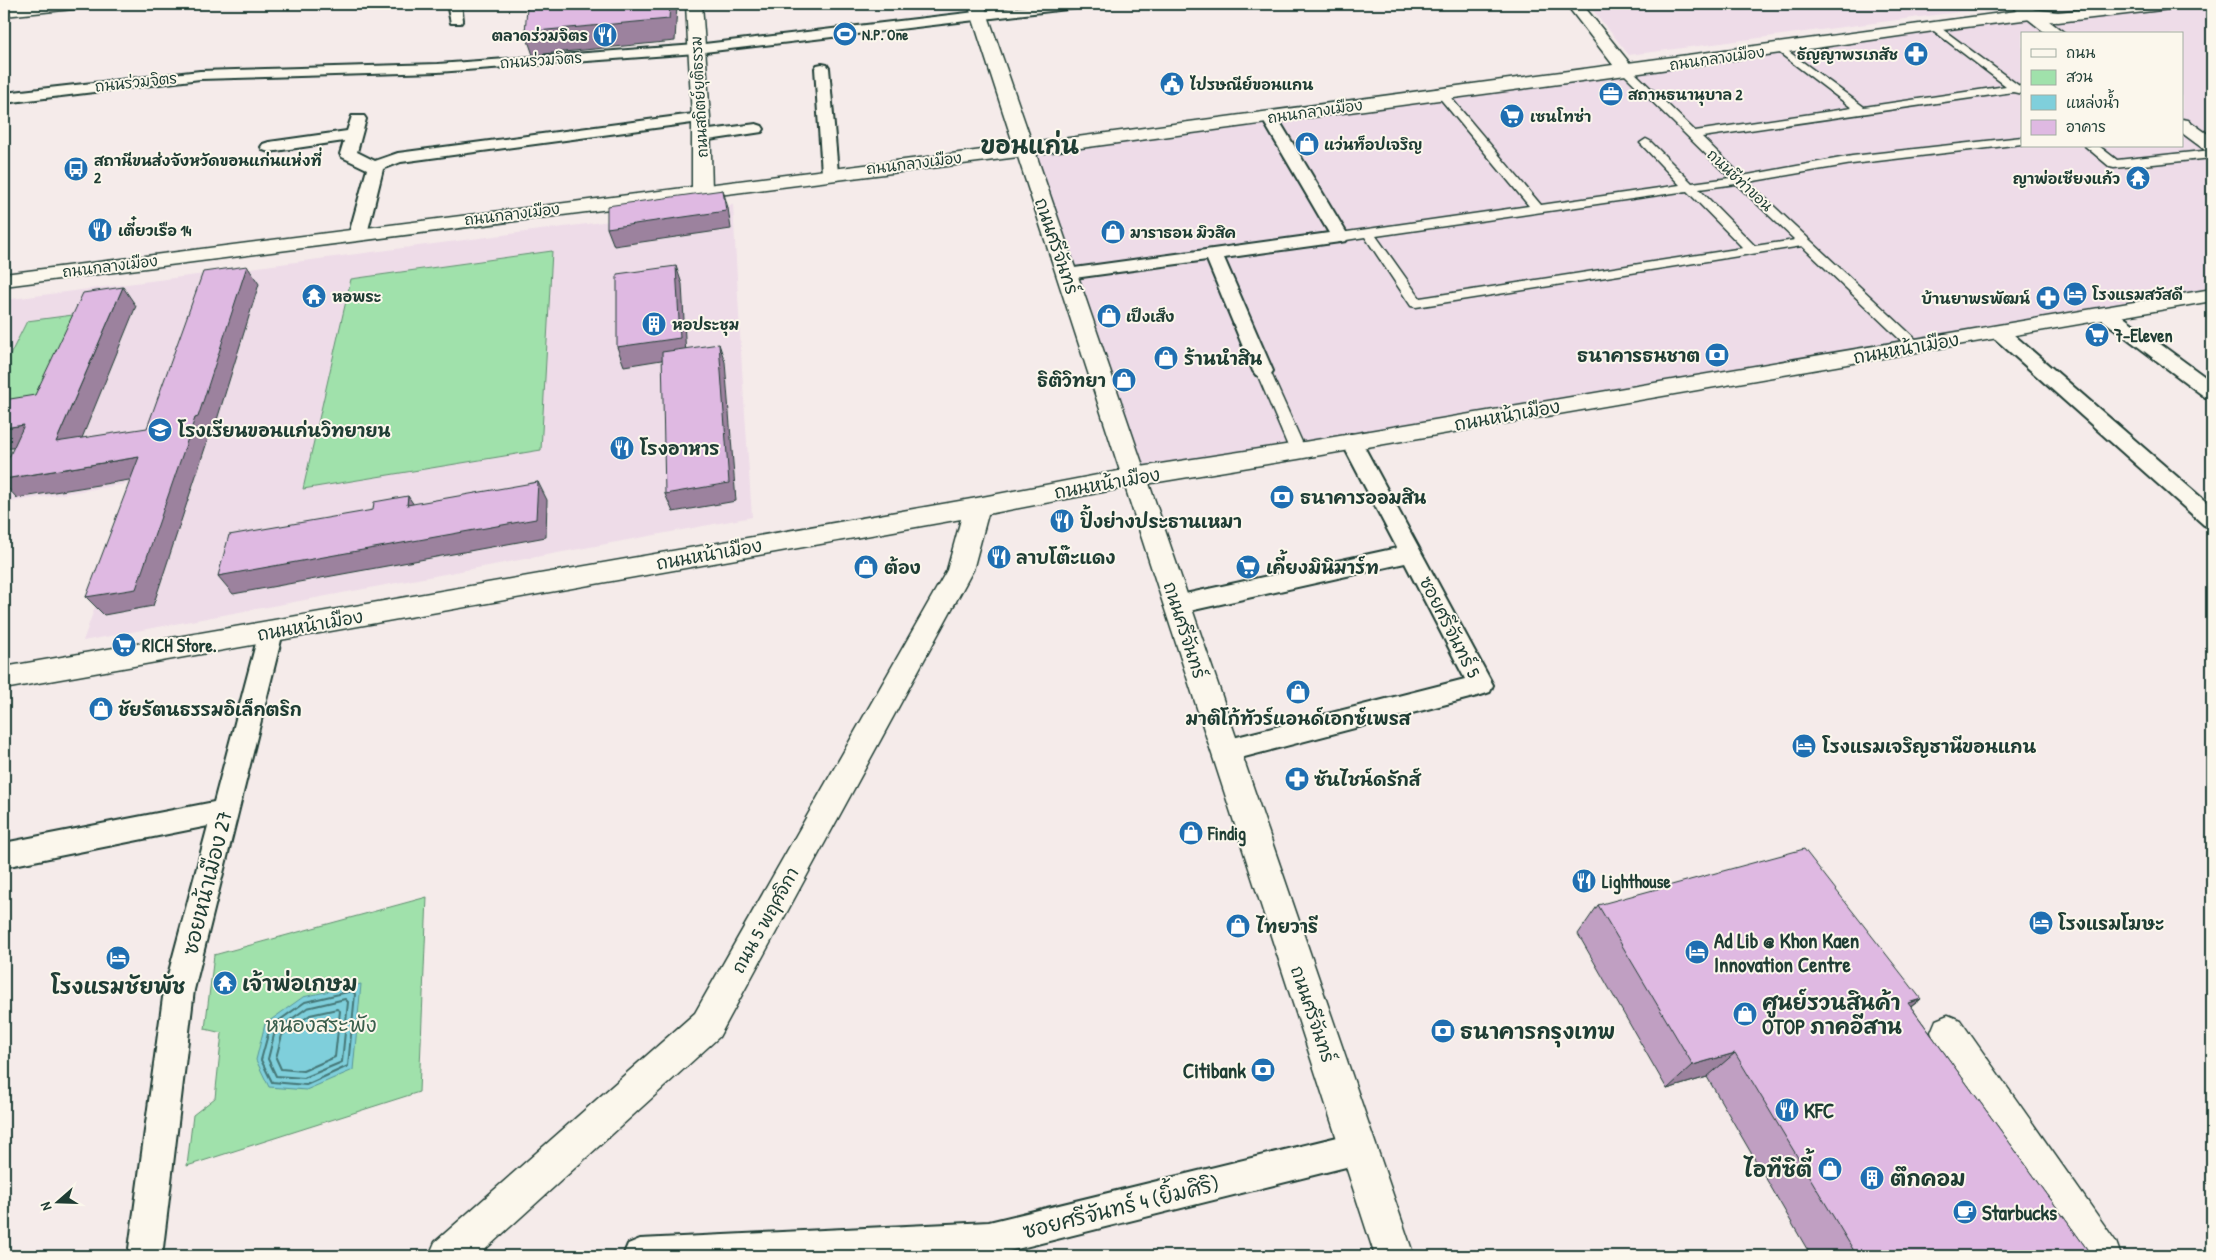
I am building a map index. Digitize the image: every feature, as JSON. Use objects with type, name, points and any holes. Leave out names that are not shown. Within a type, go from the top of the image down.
[{"type":"main road","points":[[4,11],[74,4]]},
{"type":"main road","name":"ถนนสถิตย์ยุติธรรม","points":[[694,4],[701,127],[702,190]]},
{"type":"main road","name":"ถนนชีท่าขอน","points":[[1574,4],[1626,70]]},
{"type":"main road","name":"ถนนกลางเมือง","points":[[4,280],[830,173],[1025,150],[1626,70],[1934,26],[2024,9],[2065,4]]},
{"type":"main road","name":"ถนนกลางเมือง","points":[[2024,9],[2058,17],[2170,4]]},
{"type":"main road","name":"ถนนศรีจันทร์","points":[[978,9],[1395,1256]]},
{"type":"main road","points":[[2024,9],[2055,32]]},
{"type":"main road","points":[[2184,125],[2212,146]]},
{"type":"main road","name":"ถนนหน้าเมือง","points":[[4,678],[977,507],[1134,477],[1298,451],[2212,295]]},
{"type":"main road","name":"ถนน 5 พฤศจิกา","points":[[449,1256],[707,1025],[960,570],[977,507]]},
{"type":"main road","points":[[1948,1032],[2102,1256]]},
{"type":"street","points":[[454,4],[456,20]]},
{"type":"street","name":"ถนนร่วมจิตร","points":[[4,98],[200,75],[438,68],[696,49],[978,9],[1076,4]]},
{"type":"street","points":[[1934,26],[2019,91]]},
{"type":"street","points":[[1781,49],[1861,110]]},
{"type":"street","points":[[822,68],[830,173]]},
{"type":"street","name":"ถนนชีท่าขอน","points":[[1626,70],[1739,180],[1916,346]]},
{"type":"street","points":[[1692,135],[1861,110],[2019,91]]},
{"type":"street","points":[[1442,94],[1537,208]]},
{"type":"street","points":[[1269,117],[1340,237]]},
{"type":"street","points":[[358,119],[348,154],[365,163],[376,166],[398,158],[701,127],[756,129]]},
{"type":"street","points":[[270,147],[354,135]]},
{"type":"street","points":[[1067,274],[1739,180],[1852,160],[2021,140]]},
{"type":"street","points":[[1646,143],[1752,250]]},
{"type":"street","points":[[2094,148],[2114,164],[2212,154]]},
{"type":"street","points":[[358,234],[376,166]]},
{"type":"street","points":[[1368,233],[1416,303],[1805,242]]},
{"type":"street","points":[[1213,254],[1298,451]]},
{"type":"street","points":[[2107,314],[2212,392]]},
{"type":"street","points":[[2000,332],[2212,519]]},
{"type":"street","name":"ซอยศรีจันทร์ 5","points":[[1225,751],[1481,685],[1351,441]]},
{"type":"street","points":[[1176,605],[1412,553]]},
{"type":"street","name":"ซอยหน้าเมือง 27","points":[[145,1256],[179,990],[270,632]]},
{"type":"street","points":[[4,855],[225,811]]},
{"type":"street","name":"ซอยศรีจันทร์ 4 (ยิ้มศิริ)","points":[[640,1256],[989,1239],[1358,1148]]},
{"type":"shaded area","points":[[1588,4],[1799,4],[1803,7],[1833,4],[1994,4],[1997,7],[1629,55]]},
{"type":"shaded area","points":[[2194,4],[2212,4],[2212,295],[1134,477],[1025,150],[1808,45],[2033,19],[2052,32],[2021,32],[2021,148],[2184,148],[2184,32],[2058,32],[2042,19]]},
{"type":"shaded area","name":"โรงเรียนขอนแก่นวิทยายน","points":[[733,205],[752,517],[83,641],[139,482],[4,503],[4,491],[21,451],[4,453],[4,411],[27,321],[4,367],[4,300]]},
{"type":"green space","points":[[552,251],[541,450],[303,489],[351,279]]},
{"type":"green space","points":[[88,313],[45,405],[4,411],[4,367],[27,321]]},
{"type":"green space","name":"หนองสระพัง","points":[[427,897],[419,1092],[187,1166],[193,1115],[215,1098],[222,1033],[205,1029],[214,955]]},
{"type":"water","points":[[361,984],[353,1070],[306,1090],[269,1087],[256,1060],[265,1024],[303,997]]},
{"type":"building","points":[[551,4],[670,4],[669,19],[525,32],[527,8]]},
{"type":"building","points":[[723,190],[726,211],[607,228],[607,206]]},
{"type":"building","points":[[247,266],[198,417],[195,418],[136,589],[86,597],[139,457],[4,479],[4,468],[24,425],[4,428],[4,400],[35,395],[83,293],[123,287],[56,442],[147,428],[203,272]]},
{"type":"building","name":"หอประชุม","points":[[676,266],[680,338],[617,347],[617,274]]},
{"type":"building","points":[[719,344],[729,483],[665,494],[662,352]]},
{"type":"building","points":[[538,482],[536,519],[218,576],[229,535],[373,510],[374,502],[408,496],[407,505]]},
{"type":"building","points":[[1804,849],[1921,999],[1908,1003],[2092,1256],[1857,1256],[1735,1053],[1693,1065],[1598,905]]},
{"type":"place","name":"N.P. One","points":[[845,34]]},
{"type":"place","name":"ตลาดร่วมจิตร","points":[[605,35]]},
{"type":"place","name":"ธัญญาพรเภสัช","points":[[1916,54]]},
{"type":"place","name":"ไปรษณีย์ขอนแกน","points":[[1172,84]]},
{"type":"place","name":"สถานธนานุบาล 2","points":[[1611,94]]},
{"type":"place","name":"เซนโทซ่า","points":[[1512,116]]},
{"type":"place","name":"แว่นท็อปเจริญ","points":[[1307,144]]},
{"type":"place","name":"สถานีขนส่งจังหวัดขอนแก่นแห่งที่ 2","points":[[76,169]]},
{"type":"place","name":"ญาพ่อเซียงแก้ว","points":[[2138,178]]},
{"type":"place","name":"เตี๋ยวเรือ 14","points":[[100,230]]},
{"type":"place","name":"มาราธอน มิวสิค","points":[[1113,232]]},
{"type":"place","name":"โรงแรมสวัสดี","points":[[2075,294]]},
{"type":"place","name":"หอพระ","points":[[314,296]]},
{"type":"place","name":"บ้านยาพรพัฒน์","points":[[2048,298]]},
{"type":"place","name":"เป็งเส็ง","points":[[1109,316]]},
{"type":"place","name":"หอประชุม","points":[[654,324]]},
{"type":"place","name":"7-Eleven","points":[[2097,335]]},
{"type":"place","name":"ธนาคารธนชาต","points":[[1717,355]]},
{"type":"place","name":"ร้านนำสิน","points":[[1166,358]]},
{"type":"place","name":"ธิติวิทยา","points":[[1124,380]]},
{"type":"place","name":"โรงเรียนขอนแก่นวิทยายน","points":[[160,430]]},
{"type":"place","name":"โรงอาหาร","points":[[622,448]]},
{"type":"place","name":"ธนาคารออมสิน","points":[[1282,497]]},
{"type":"place","name":"ปิ้งย่างประธานเหมา","points":[[1062,521]]},
{"type":"place","name":"ลาบโต๊ะแดง","points":[[999,557]]},
{"type":"place","name":"ต้อง","points":[[866,567]]},
{"type":"place","name":"เคี้ยงมินิมาร์ท","points":[[1248,567]]},
{"type":"place","name":"RICH Store.","points":[[124,645]]},
{"type":"place","name":"มาติโก้ทัวร์แอนด์เอกซ์เพรส","points":[[1298,692]]},
{"type":"place","name":"ชัยรัตนธรรมอิเล็กตริก","points":[[101,709]]},
{"type":"place","name":"โรงแรมเจริญธานีขอนแกน","points":[[1804,746]]},
{"type":"place","name":"ซันไชน์ดรักส์","points":[[1297,779]]},
{"type":"place","name":"Findig","points":[[1191,833]]},
{"type":"place","name":"Lighthouse","points":[[1584,881]]},
{"type":"place","name":"โรงแรมโฆษะ","points":[[2041,923]]},
{"type":"place","name":"ไทยวารี","points":[[1238,926]]},
{"type":"place","name":"Ad Lib @ Khon Kaen Innovation Centre","points":[[1697,952]]},
{"type":"place","name":"โรงแรมชัยพัช","points":[[118,958]]},
{"type":"place","name":"เจ้าพ่อเกษม","points":[[225,983]]},
{"type":"place","name":"ศูนย์รวนสินค้า OTOP ภาคอีสาน","points":[[1745,1014]]},
{"type":"place","name":"ธนาคารกรุงเทพ","points":[[1443,1031]]},
{"type":"place","name":"Citibank","points":[[1263,1070]]},
{"type":"place","name":"KFC","points":[[1787,1110]]},
{"type":"place","name":"ไอทีซิตี้","points":[[1830,1169]]},
{"type":"place","name":"ตึกคอม","points":[[1872,1178]]},
{"type":"place","name":"Starbucks","points":[[1965,1212]]},
{"type":"district","name":"ขอนแก่น","points":[[1030,145]]}]
